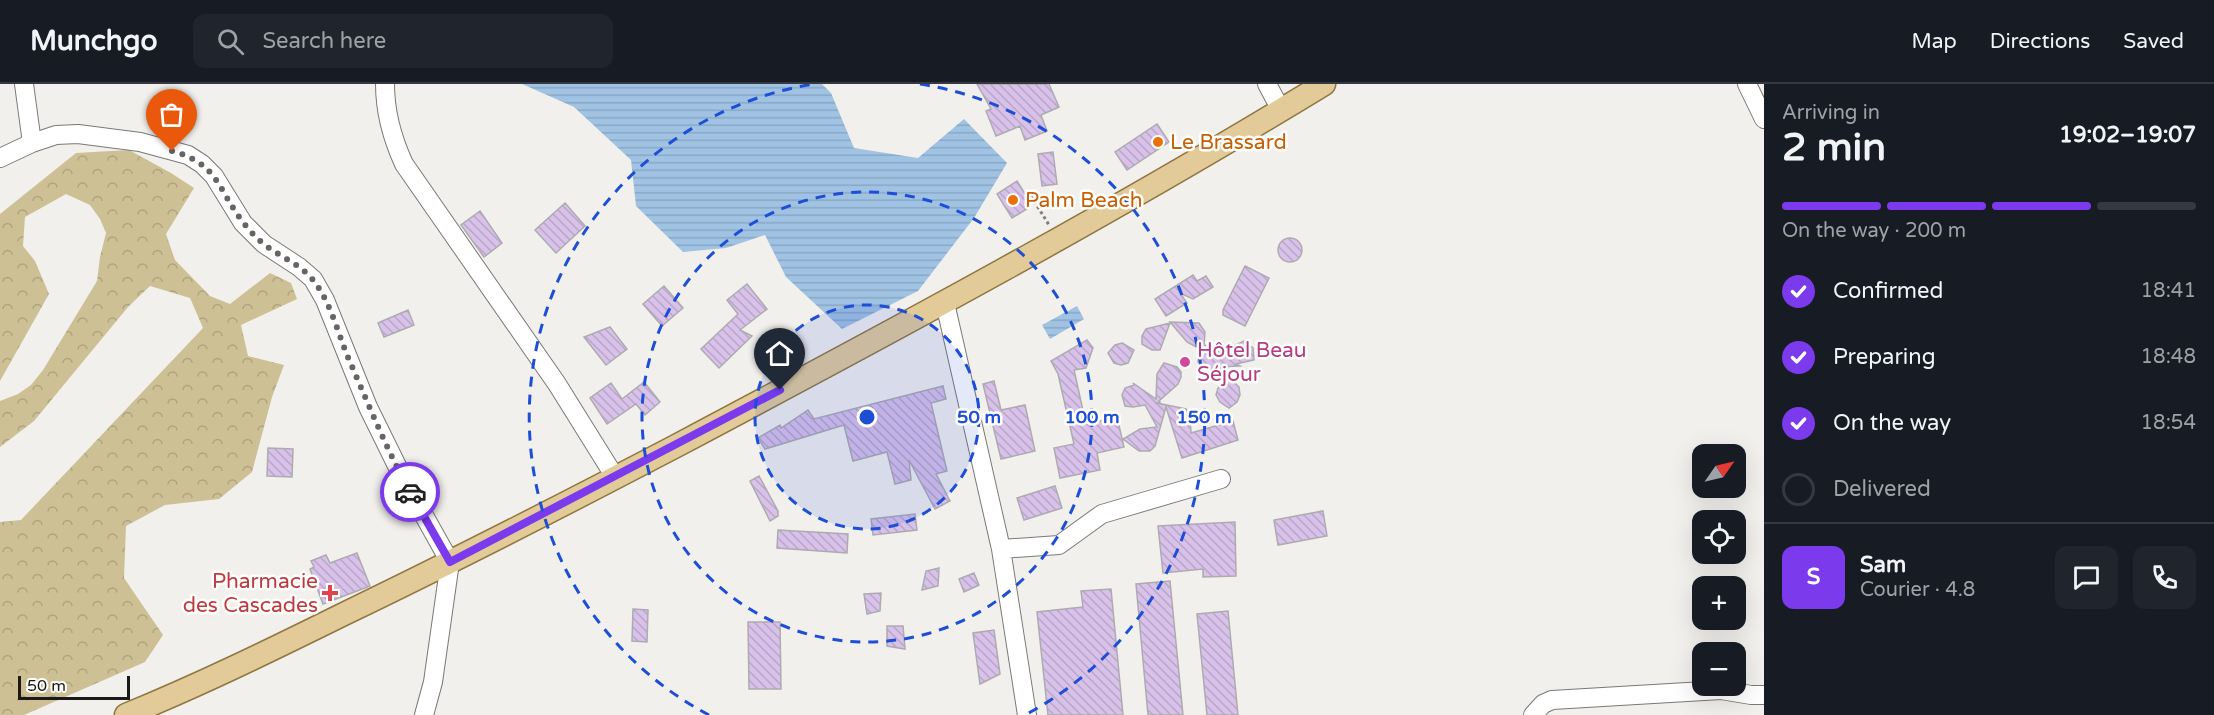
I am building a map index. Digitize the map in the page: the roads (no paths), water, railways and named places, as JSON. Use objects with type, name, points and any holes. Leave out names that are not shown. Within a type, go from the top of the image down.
[{"type":"main road","points":[[126,715],[246,662],[450,562],[615,477],[945,303],[1226,144],[1324,84]]},
{"type":"street","points":[[24,84],[32,143]]},
{"type":"street","points":[[385,84],[385,99],[391,130],[404,164],[557,384],[615,477]]},
{"type":"street","points":[[1267,84],[1281,110]]},
{"type":"street","points":[[1747,84],[1764,119]]},
{"type":"street","points":[[0,158],[56,135],[98,135],[140,142],[188,155],[214,176],[243,223],[264,244],[313,279],[325,300],[369,407],[403,478],[450,562],[433,682],[423,715]]},
{"type":"street","points":[[945,303],[1001,549],[1027,715]]},
{"type":"street","points":[[1001,549],[1059,545],[1102,514],[1221,479]]},
{"type":"street","points":[[1533,715],[1543,704],[1552,700],[1721,690],[1751,695],[1764,694]]},
{"type":"water","points":[[522,84],[822,84],[831,93],[854,148],[918,158],[964,119],[1007,163],[974,218],[918,291],[842,329],[786,277],[765,235],[726,248],[683,252],[636,206],[631,160],[574,107]]},
{"type":"water","points":[[1077,306],[1084,319],[1050,339],[1042,325]]},
{"type":"place","name":"Le Brassard","points":[[1158,142]]},
{"type":"place","name":"Palm Beach","points":[[1013,200]]},
{"type":"place","name":"Hôtel Beau Séjour","points":[[1185,362]]},
{"type":"place","name":"Pharmacie des Cascades","points":[[330,593]]}]
